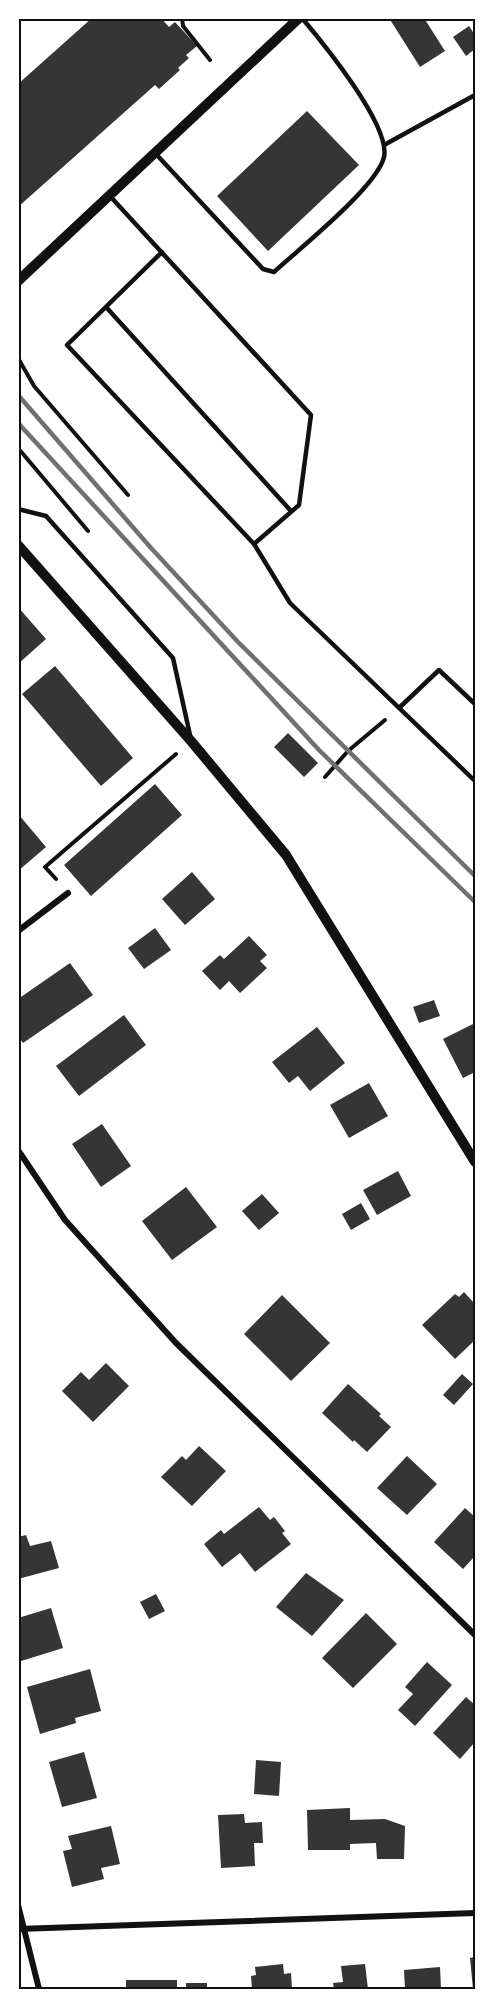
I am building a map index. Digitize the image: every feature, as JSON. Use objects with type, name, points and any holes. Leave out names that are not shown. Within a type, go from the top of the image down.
[{"type":"street","points":[[18,281],[300,18]]},
{"type":"street","points":[[18,545],[191,741],[286,855],[475,1162]]},
{"type":"street","points":[[18,931],[68,893]]},
{"type":"street","points":[[18,1150],[65,1220],[176,1343],[475,1635]]},
{"type":"street","points":[[18,1905],[21,1929],[39,1989]]},
{"type":"street","points":[[21,1929],[475,1912]]},
{"type":"lane","points":[[155,153],[263,269],[274,272],[365,189],[384,158],[384,145],[379,127],[354,87],[317,36],[300,18]]},
{"type":"lane","points":[[384,145],[475,95]]},
{"type":"lane","points":[[110,195],[311,415],[299,505],[254,544]]},
{"type":"lane","points":[[162,252],[67,345],[254,544],[290,603],[475,781]]},
{"type":"lane","points":[[106,307],[291,511]]},
{"type":"lane","points":[[18,509],[46,516],[173,658],[191,741]]},
{"type":"lane","points":[[399,708],[439,670],[475,704]]},
{"type":"path","points":[[182,18],[183,26],[210,60]]},
{"type":"path","points":[[18,358],[34,386],[128,495]]},
{"type":"path","points":[[18,448],[88,531]]},
{"type":"path","points":[[325,777],[348,751],[399,708]]},
{"type":"path","points":[[68,893],[45,867],[191,741]]},
{"type":"building","points":[[92,18],[161,18],[169,27],[175,22],[197,46],[186,55],[189,58],[178,68],[180,70],[159,89],[155,85],[18,207],[18,84]]},
{"type":"building","points":[[389,18],[424,18],[445,51],[420,67]]},
{"type":"building","points":[[469,26],[475,35],[475,49],[466,56],[453,37]]},
{"type":"building","points":[[307,111],[359,165],[268,251],[217,196]]},
{"type":"building","points":[[18,607],[46,639],[18,664]]},
{"type":"building","points":[[55,666],[133,758],[101,786],[22,694]]},
{"type":"building","points":[[288,733],[318,763],[304,777],[274,747]]},
{"type":"building","points":[[155,784],[182,815],[91,896],[64,865]]},
{"type":"building","points":[[19,815],[46,847],[18,871],[18,817]]},
{"type":"building","points":[[192,872],[215,899],[185,925],[162,899]]},
{"type":"building","points":[[155,928],[171,950],[144,969],[128,948]]},
{"type":"building","points":[[249,936],[267,955],[260,961],[267,968],[240,993],[229,981],[220,990],[202,971],[220,955],[224,959]]},
{"type":"building","points":[[70,963],[93,995],[23,1043],[18,1036],[18,999]]},
{"type":"building","points":[[434,1000],[440,1016],[419,1023],[413,1007]]},
{"type":"building","points":[[124,1015],[146,1045],[79,1096],[56,1066]]},
{"type":"building","points":[[475,1023],[475,1072],[463,1078],[443,1039]]},
{"type":"building","points":[[317,1027],[345,1063],[310,1091],[298,1076],[289,1083],[272,1062]]},
{"type":"building","points":[[369,1083],[388,1116],[349,1138],[330,1105]]},
{"type":"building","points":[[102,1124],[131,1166],[101,1187],[72,1144]]},
{"type":"building","points":[[398,1171],[411,1196],[377,1215],[363,1190]]},
{"type":"building","points":[[186,1187],[217,1227],[172,1260],[142,1221]]},
{"type":"building","points":[[262,1194],[279,1213],[259,1230],[242,1211]]},
{"type":"building","points":[[361,1203],[370,1219],[351,1230],[342,1214]]},
{"type":"building","points":[[464,1292],[475,1304],[475,1340],[455,1359],[422,1325],[455,1294],[459,1297]]},
{"type":"building","points":[[282,1295],[330,1343],[291,1381],[244,1334]]},
{"type":"building","points":[[106,1363],[129,1386],[93,1422],[62,1391],[81,1372],[89,1380]]},
{"type":"building","points":[[462,1374],[473,1384],[454,1405],[443,1395]]},
{"type":"building","points":[[348,1384],[381,1414],[379,1416],[391,1427],[367,1452],[322,1413]]},
{"type":"building","points":[[199,1446],[226,1471],[192,1506],[161,1477],[182,1456],[186,1460]]},
{"type":"building","points":[[407,1456],[437,1484],[407,1515],[377,1488]]},
{"type":"building","points":[[259,1507],[270,1520],[274,1517],[285,1531],[282,1533],[291,1544],[255,1572],[240,1553],[222,1567],[204,1544],[221,1530],[224,1534]]},
{"type":"building","points":[[465,1508],[475,1517],[475,1556],[463,1569],[434,1542]]},
{"type":"building","points":[[26,1535],[30,1546],[51,1541],[59,1568],[18,1579],[18,1537]]},
{"type":"building","points":[[306,1573],[344,1600],[312,1636],[276,1607]]},
{"type":"building","points":[[156,1594],[165,1611],[149,1619],[140,1602]]},
{"type":"building","points":[[51,1608],[63,1648],[18,1662],[18,1618]]},
{"type":"building","points":[[366,1613],[397,1644],[353,1688],[322,1658]]},
{"type":"building","points":[[427,1662],[452,1685],[415,1726],[398,1710],[413,1694],[405,1687]]},
{"type":"building","points":[[90,1669],[101,1711],[75,1718],[76,1723],[40,1734],[27,1687]]},
{"type":"building","points":[[466,1697],[475,1705],[475,1742],[460,1759],[433,1733]]},
{"type":"building","points":[[84,1752],[97,1798],[62,1807],[49,1762]]},
{"type":"building","points":[[256,1760],[281,1762],[279,1796],[254,1794]]},
{"type":"building","points":[[350,1808],[350,1820],[385,1819],[405,1826],[404,1859],[377,1859],[376,1843],[350,1844],[350,1850],[308,1850],[307,1810]]},
{"type":"building","points":[[244,1814],[245,1823],[262,1822],[263,1843],[254,1843],[255,1866],[221,1868],[218,1815]]},
{"type":"building","points":[[111,1826],[120,1864],[101,1868],[104,1879],[72,1887],[63,1851],[72,1849],[68,1836]]},
{"type":"building","points":[[475,1957],[475,1989],[473,1989],[470,1958]]},
{"type":"building","points":[[283,1964],[284,1974],[291,1973],[292,1989],[252,1989],[251,1976],[256,1975],[255,1967]]},
{"type":"building","points":[[365,1964],[368,1989],[334,1989],[333,1983],[343,1982],[341,1966]]},
{"type":"building","points":[[440,1967],[441,1989],[405,1989],[404,1970]]},
{"type":"building","points":[[126,1980],[177,1980],[177,1989],[126,1989]]},
{"type":"building","points":[[186,1983],[207,1983],[207,1989],[186,1989]]},
{"type":"railway","points":[[18,395],[151,548],[238,642],[475,876]]},
{"type":"railway","points":[[18,423],[319,750],[475,902]]}]
